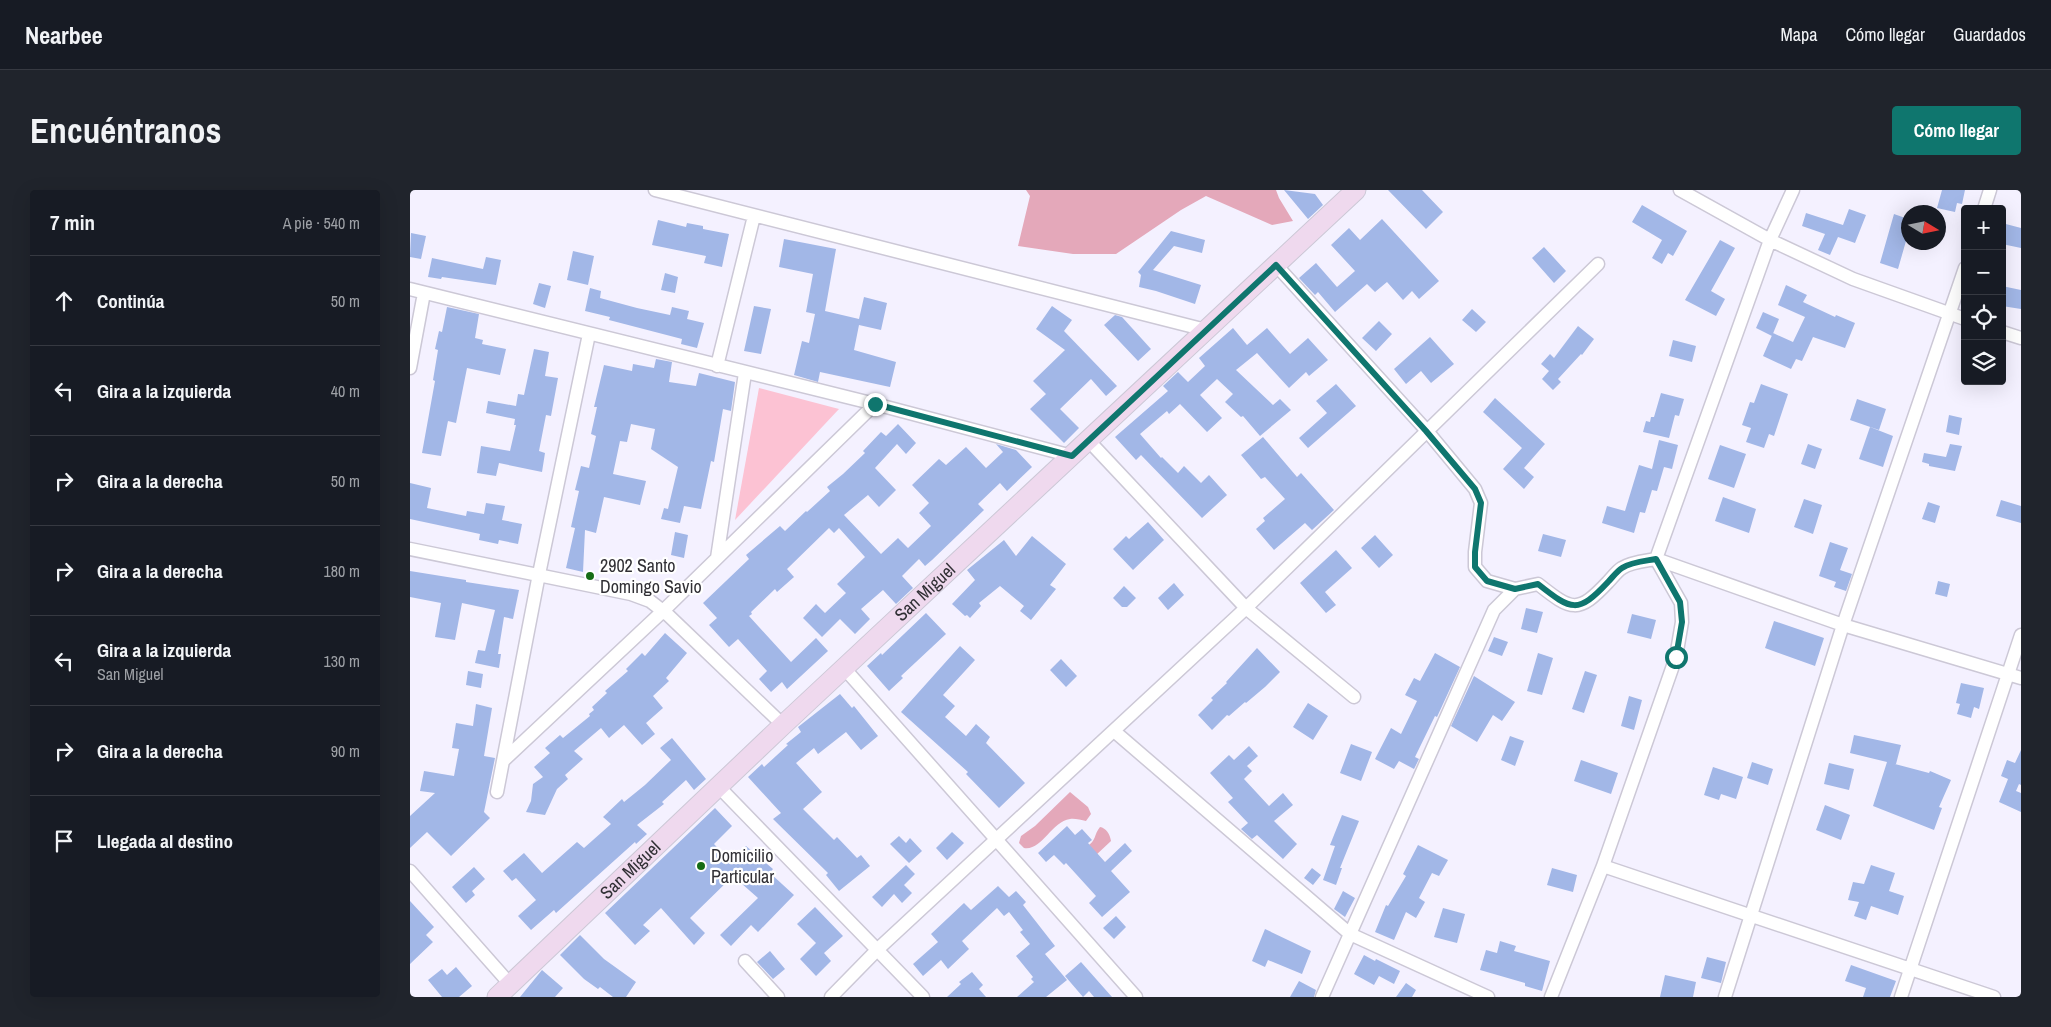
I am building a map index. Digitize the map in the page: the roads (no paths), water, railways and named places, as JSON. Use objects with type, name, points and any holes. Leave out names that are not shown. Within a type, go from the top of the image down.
[{"type":"street","points":[[655,190],[1206,330]]},
{"type":"street","name":"San Miguel","points":[[503,991],[718,786],[1356,190]]},
{"type":"street","points":[[1680,190],[1770,240],[1853,279],[1961,318]]},
{"type":"street","points":[[1551,997],[1603,866],[1676,657],[1682,622],[1680,602],[1656,559],[1770,240],[1793,190]]},
{"type":"street","points":[[1985,205],[1990,190]]},
{"type":"street","points":[[717,366],[754,216]]},
{"type":"street","points":[[832,997],[878,949],[1246,608],[1598,264]]},
{"type":"street","points":[[1276,265],[1426,431],[1475,489],[1481,503],[1475,567],[1487,581],[1515,589],[1538,584],[1570,605],[1579,606],[1591,600],[1622,568],[1641,561],[1656,559],[1843,625],[2015,676]]},
{"type":"street","points":[[1725,997],[1843,625],[1961,280]]},
{"type":"street","points":[[410,290],[875,404],[1072,456]]},
{"type":"street","points":[[410,368],[424,293]]},
{"type":"street","points":[[2006,333],[2021,338]]},
{"type":"street","points":[[497,792],[589,334]]},
{"type":"street","points":[[717,558],[745,373]]},
{"type":"street","points":[[503,761],[663,611],[875,404]]},
{"type":"street","points":[[1089,441],[1246,608],[1354,696]]},
{"type":"street","points":[[410,549],[540,574],[631,594],[650,601],[663,611],[783,725]]},
{"type":"street","points":[[1322,997],[1494,610],[1515,589]]},
{"type":"street","points":[[1901,997],[2015,676],[2021,635]]},
{"type":"street","points":[[844,668],[997,838],[1136,997]]},
{"type":"street","points":[[1114,731],[1350,934],[1488,997]]},
{"type":"street","points":[[718,786],[923,997]]},
{"type":"street","points":[[1603,866],[1994,997]]},
{"type":"street","points":[[410,871],[503,991]]},
{"type":"street","points":[[745,962],[778,997]]},
{"type":"place","name":"2902 Santo Domingo Savio","points":[[590,576]]},
{"type":"place","name":"Domicilio Particular","points":[[701,866]]}]
